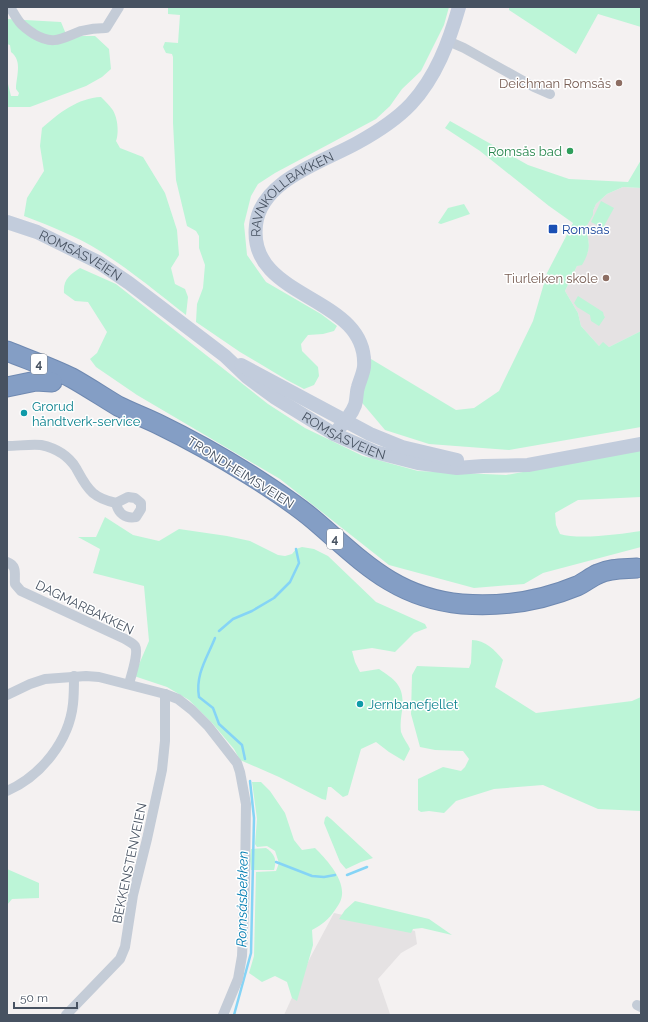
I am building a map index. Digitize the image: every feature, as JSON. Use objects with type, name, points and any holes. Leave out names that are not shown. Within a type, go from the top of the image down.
[{"type":"highway","name":"TRONDHEIMSVEIEN","points":[[7,351],[72,378],[118,405],[177,433],[251,475],[298,507],[370,568],[388,580],[408,590],[449,602],[488,605],[525,601],[578,586],[602,583],[639,568]]},
{"type":"highway","name":"TRONDHEIMSVEIEN","points":[[7,363],[52,382],[118,405]]},
{"type":"highway","points":[[7,387],[36,381],[52,382]]},
{"type":"street","points":[[10,7],[20,25],[44,40],[58,40],[93,28],[106,28],[119,7]]},
{"type":"street","name":"RAVNKOLLBAKKEN","points":[[334,434],[341,419],[355,405],[364,365],[363,352],[358,339],[344,320],[280,279],[266,265],[256,241],[257,219],[261,206],[282,183],[365,139],[401,113],[419,95],[432,75],[448,41],[459,7]]},
{"type":"street","points":[[448,41],[550,94]]},
{"type":"street","name":"ROMSÅSVEIEN","points":[[7,222],[37,232],[98,262],[225,356],[247,377],[274,397],[334,434],[366,449],[403,460],[451,467],[528,465],[641,444]]},
{"type":"street","name":"ROMSÅSVEIEN","points":[[225,356],[370,434],[402,447],[483,466]]},
{"type":"street","points":[[7,446],[40,445],[60,452],[71,461],[90,491],[100,498],[116,503]]},
{"type":"street","name":"DAGMARBAKKEN","points":[[7,562],[12,564],[15,568],[15,584],[21,591],[131,642],[136,649],[129,684]]},
{"type":"street","points":[[7,791],[31,777],[51,757],[62,739],[70,721],[73,704],[74,676]]},
{"type":"street","points":[[7,695],[30,684],[45,679],[74,676],[99,677],[165,694],[178,699],[192,710],[208,726],[237,763],[246,804],[242,956],[238,979],[223,1015]]},
{"type":"street","name":"BEKKENSTENVEIEN","points":[[66,1015],[120,959],[125,947],[133,895],[147,839],[163,763],[165,741],[165,694]]},
{"type":"shaded area","name":"Tiurleiken skole","points":[[623,187],[641,188],[641,331],[609,347],[603,343],[599,346],[581,326],[578,313],[565,291],[577,266],[588,252],[589,243],[585,229],[596,204],[607,194]]},
{"type":"shaded area","points":[[334,913],[415,931],[417,944],[401,953],[378,979],[390,1015],[284,1015],[310,958]]},
{"type":"green space","points":[[168,7],[449,7],[444,25],[421,71],[402,89],[390,106],[376,119],[275,173],[258,184],[251,196],[244,224],[247,255],[266,282],[321,314],[337,326],[334,331],[323,334],[308,335],[301,344],[302,351],[318,367],[319,376],[314,385],[304,389],[240,352],[196,322],[197,304],[203,288],[205,265],[199,248],[199,236],[196,231],[187,226],[176,180],[173,123],[173,57],[172,54],[166,53],[163,47],[165,42],[178,43],[180,15],[168,14]]},
{"type":"green space","points":[[509,7],[641,7],[641,27],[598,14],[576,54],[509,10]]},
{"type":"green space","points":[[7,19],[61,22],[68,39],[82,36],[95,36],[109,49],[111,69],[102,77],[86,86],[30,107],[7,107],[7,80],[11,96],[18,96],[19,93],[16,89],[18,64],[15,56],[11,52],[10,45],[7,44]]},
{"type":"green space","points":[[101,97],[116,116],[118,129],[116,141],[120,148],[143,157],[165,193],[177,230],[179,255],[171,268],[175,284],[185,289],[188,297],[186,315],[133,274],[100,251],[72,236],[24,216],[27,198],[44,171],[40,146],[42,128],[69,107],[84,100]]},
{"type":"green space","points":[[450,121],[528,165],[569,179],[628,182],[641,160],[641,188],[623,187],[607,194],[596,204],[593,215],[585,229],[589,243],[587,256],[582,265],[577,266],[565,291],[578,313],[581,326],[599,346],[603,342],[609,347],[641,331],[641,427],[509,450],[429,444],[385,430],[358,398],[371,359],[456,410],[474,408],[499,391],[533,321],[547,273],[573,223],[549,206],[480,151],[445,128]]},
{"type":"green space","points":[[601,201],[614,208],[603,228],[591,222]]},
{"type":"green space","points":[[464,204],[470,214],[441,224],[438,223],[448,208]]},
{"type":"green space","points":[[80,268],[116,284],[268,404],[305,428],[363,456],[418,471],[506,475],[641,450],[641,497],[578,500],[555,513],[556,525],[560,534],[568,536],[589,536],[612,535],[641,531],[641,547],[543,573],[524,584],[474,588],[389,565],[280,479],[137,395],[96,367],[90,359],[97,353],[107,332],[88,302],[75,301],[64,293],[66,281],[70,275]]},
{"type":"green space","points":[[578,296],[603,312],[605,317],[599,326],[591,321],[590,315],[577,307],[574,303]]},
{"type":"green space","points":[[105,517],[133,535],[159,541],[179,529],[250,541],[278,555],[285,556],[292,554],[296,549],[302,547],[314,549],[328,556],[376,602],[425,624],[427,628],[414,633],[395,652],[372,648],[352,651],[360,672],[379,669],[391,677],[401,690],[403,703],[401,732],[410,749],[404,761],[376,742],[361,749],[348,795],[343,797],[331,787],[328,787],[326,800],[322,799],[279,777],[240,760],[234,749],[213,724],[189,700],[167,687],[134,676],[149,641],[144,586],[93,573],[100,549],[78,537],[96,537]]},
{"type":"green space","points":[[472,640],[477,640],[493,649],[503,660],[495,687],[536,713],[632,701],[641,697],[641,811],[598,809],[543,785],[494,789],[456,801],[444,813],[429,811],[421,812],[418,810],[418,779],[443,767],[461,771],[469,759],[463,751],[435,750],[420,747],[411,714],[412,675],[417,666],[469,668],[471,663]]},
{"type":"green space","points":[[252,782],[261,782],[270,791],[285,813],[294,840],[302,850],[315,848],[331,865],[342,887],[340,902],[335,910],[325,922],[312,930],[313,945],[297,1001],[292,998],[287,982],[275,976],[262,982],[249,973],[254,956],[256,872],[276,871],[279,863],[275,851],[267,846],[257,847],[255,844],[257,819]]},
{"type":"green space","points":[[327,816],[373,858],[346,869],[340,862],[324,823]]},
{"type":"green space","points":[[266,848],[274,858],[274,870],[251,870],[251,849]]},
{"type":"green space","points":[[7,869],[39,883],[39,898],[12,899],[7,905]]},
{"type":"green space","points":[[355,901],[429,919],[452,935],[422,928],[413,929],[411,933],[339,919],[345,910]]},
{"type":"waterway","name":"Romsåsbekken","points":[[219,631],[233,619],[252,611],[274,598],[290,582],[299,563],[296,549]]},
{"type":"waterway","name":"Romsåsbekken","points":[[215,638],[200,674],[198,689],[199,697],[213,708],[219,724],[242,745],[245,759]]},
{"type":"waterway","name":"Romsåsbekken","points":[[234,1015],[251,953],[254,818],[250,781]]},
{"type":"waterway","points":[[276,862],[312,876],[324,877],[335,875]]},
{"type":"waterway","points":[[347,875],[367,867]]},
{"type":"place","name":"Deichman Romsås","points":[[619,83]]},
{"type":"place","name":"Romsås bad","points":[[570,151]]},
{"type":"place","name":"Romsås","points":[[553,229]]},
{"type":"place","name":"Tiurleiken skole","points":[[606,278]]},
{"type":"place","name":"Grorud håndtverk-service","points":[[24,413]]},
{"type":"place","name":"Jernbanefjellet","points":[[360,704]]}]
